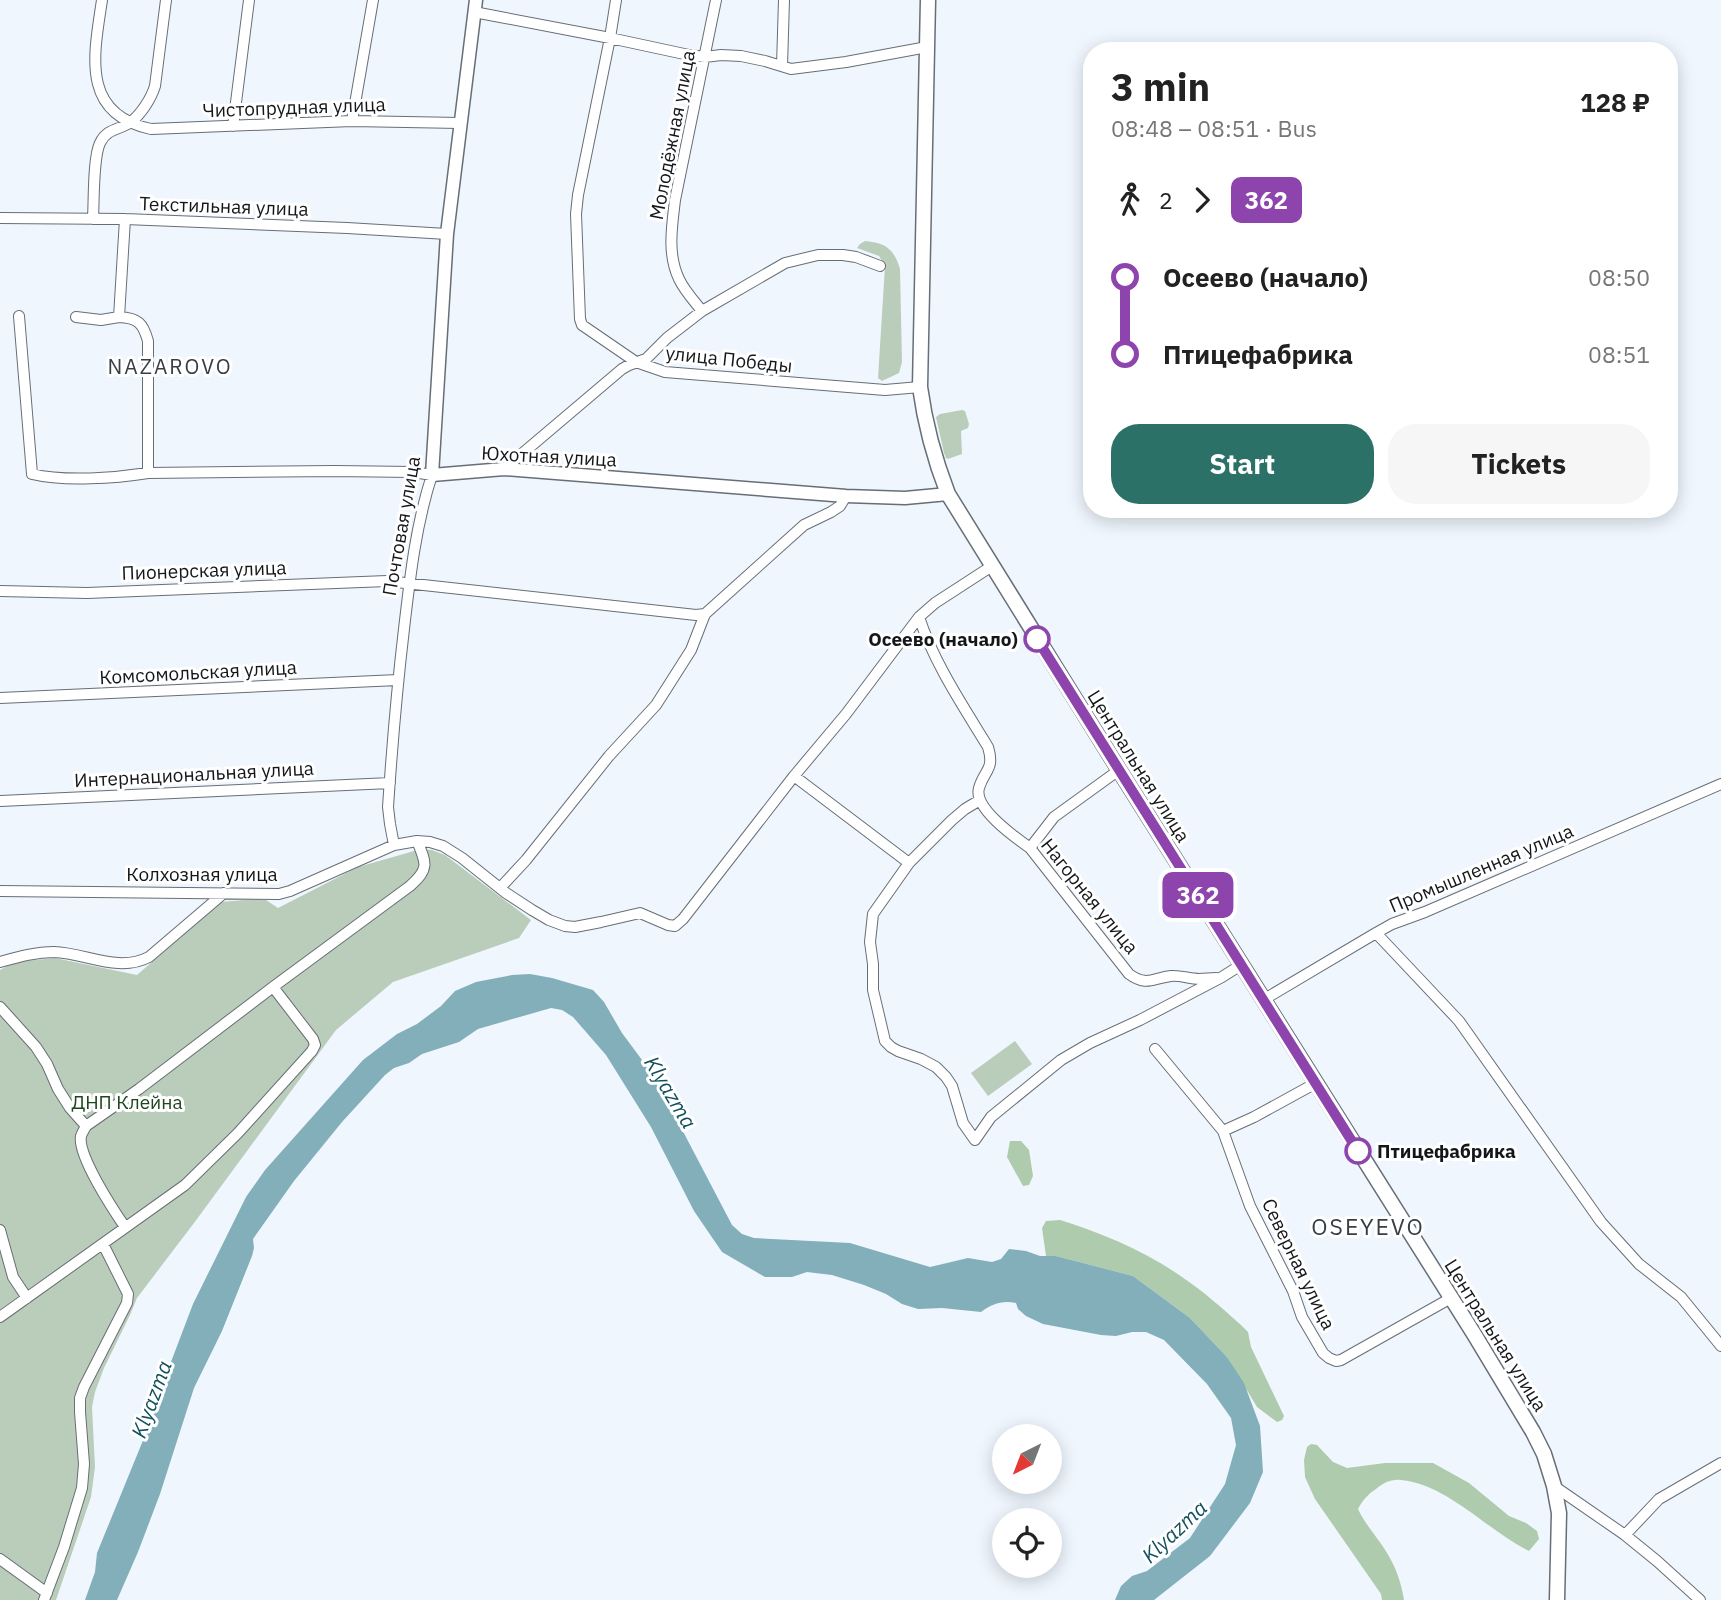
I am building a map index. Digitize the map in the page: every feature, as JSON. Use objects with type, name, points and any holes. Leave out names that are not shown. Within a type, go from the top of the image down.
[{"type":"main road","name":"Центральная улица","points":[[928,0],[920,387],[931,447],[948,494],[1533,1432],[1555,1486],[1559,1513],[1557,1600]]},
{"type":"street","points":[[102,0],[95,47],[97,82],[107,104],[130,123]]},
{"type":"street","points":[[93,219],[100,142],[116,128],[130,123],[151,97],[155,86],[166,0]]},
{"type":"street","points":[[233,126],[249,0]]},
{"type":"street","points":[[352,121],[373,0]]},
{"type":"street","name":"улица Победы","points":[[616,0],[576,214],[582,325],[636,362],[665,372],[885,390],[920,387]]},
{"type":"street","name":"Молодёжная улица","points":[[702,311],[679,281],[671,250],[671,232],[675,200],[716,0]]},
{"type":"street","points":[[782,66],[784,0]]},
{"type":"street","points":[[475,6],[705,57],[741,56],[791,69],[927,47]]},
{"type":"street","name":"Почтовая улица","points":[[394,845],[388,807],[398,680],[409,583],[423,501],[432,475],[447,234],[475,6]]},
{"type":"street","name":"Чистопрудная улица","points":[[130,123],[151,129],[352,121],[460,123]]},
{"type":"street","name":"Текстильная улица","points":[[0,218],[125,219],[447,234]]},
{"type":"street","points":[[119,317],[125,219]]},
{"type":"street","points":[[504,469],[622,369],[646,359],[667,338],[702,311],[785,263],[818,255],[844,255],[880,266]]},
{"type":"street","name":"Юхотная улица","points":[[19,316],[33,474],[49,478],[126,477],[148,473],[361,471],[432,475],[504,469],[846,496],[905,498],[948,494]]},
{"type":"street","points":[[76,317],[101,320],[129,317],[144,328],[148,341],[148,473]]},
{"type":"street","points":[[503,890],[609,756],[656,705],[691,650],[705,614],[804,525],[840,506],[846,496]]},
{"type":"street","points":[[394,845],[417,841],[443,846],[503,890],[549,920],[565,926],[575,927],[640,913],[675,926],[846,714],[919,617],[935,603],[992,566]]},
{"type":"street","name":"Пионерская улица","points":[[0,591],[87,593],[387,581],[705,614]]},
{"type":"street","points":[[919,617],[949,681],[988,747],[991,755],[990,766],[979,785],[980,800],[959,814],[909,863],[873,914],[870,942],[873,990],[885,1041],[898,1051],[921,1059],[946,1077],[952,1086],[963,1124],[975,1140],[991,1117],[1061,1060],[1241,965]]},
{"type":"street","name":"Комсомольская улица","points":[[0,698],[398,680]]},
{"type":"street","points":[[1030,848],[1054,817],[1119,770]]},
{"type":"street","points":[[794,776],[909,863]]},
{"type":"street","name":"Интернациональная улица","points":[[0,801],[390,782]]},
{"type":"street","name":"Промышленная улица","points":[[1263,1000],[1392,924],[1721,784]]},
{"type":"street","name":"Нагорная улица","points":[[980,800],[1001,825],[1030,848],[1129,974],[1150,982],[1172,976],[1199,979],[1222,977]]},
{"type":"street","points":[[125,1227],[94,1178],[81,1145],[81,1136],[86,1126],[422,875],[425,868],[424,858],[417,841]]},
{"type":"street","name":"Колхозная улица","points":[[0,891],[279,894],[394,845]]},
{"type":"street","points":[[0,962],[28,954],[55,952],[127,964],[139,962],[149,957],[224,893]]},
{"type":"street","points":[[1376,933],[1459,1021],[1601,1222],[1639,1264],[1681,1297],[1721,1346]]},
{"type":"street","points":[[0,1317],[185,1185],[238,1133],[312,1051],[315,1045],[313,1039],[273,987]]},
{"type":"street","points":[[0,1007],[36,1047],[70,1108],[86,1126]]},
{"type":"street","name":"Северная улица","points":[[1154,1049],[1223,1131],[1250,1206],[1293,1291],[1302,1317],[1323,1353],[1336,1361],[1341,1360],[1451,1298]]},
{"type":"street","points":[[1223,1131],[1317,1083]]},
{"type":"street","points":[[0,1230],[13,1277],[27,1298]]},
{"type":"street","points":[[0,1559],[46,1596],[82,1488],[84,1464],[80,1398],[83,1387],[127,1303],[128,1294],[103,1244]]},
{"type":"street","points":[[1625,1535],[1660,1499],[1721,1464]]},
{"type":"street","points":[[1555,1486],[1625,1535],[1700,1600]]},
{"type":"green space","points":[[865,241],[888,248],[895,256],[900,269],[902,362],[899,373],[882,381],[878,378],[885,266],[879,256],[857,248]]},
{"type":"green space","points":[[965,411],[969,424],[968,428],[961,431],[962,454],[948,459],[944,453],[936,417]]},
{"type":"green space","name":"ДНП Клейна","points":[[421,849],[445,855],[531,920],[519,938],[393,982],[336,1030],[137,1298],[95,1392],[92,1407],[95,1467],[91,1497],[56,1600],[0,1600],[0,970],[14,962],[55,958],[137,975],[221,902],[257,899],[266,900],[278,908],[358,867]]},
{"type":"green space","points":[[1015,1041],[1032,1064],[988,1096],[971,1073]]},
{"type":"green space","points":[[1010,1141],[1021,1141],[1029,1150],[1033,1176],[1029,1185],[1023,1186],[1007,1157]]},
{"type":"green space","points":[[1060,1220],[1107,1237],[1153,1259],[1220,1306],[1248,1332],[1251,1347],[1284,1416],[1282,1420],[1277,1422],[1257,1407],[1227,1357],[1190,1318],[1133,1276],[1056,1256],[1046,1256],[1042,1228],[1046,1221]]},
{"type":"green space","points":[[1311,1444],[1317,1445],[1333,1462],[1347,1468],[1385,1463],[1433,1463],[1469,1483],[1509,1516],[1526,1523],[1537,1531],[1539,1539],[1529,1551],[1435,1490],[1401,1480],[1387,1482],[1368,1495],[1358,1509],[1384,1548],[1400,1581],[1404,1600],[1382,1600],[1381,1594],[1315,1499],[1305,1477],[1304,1460],[1307,1447]]},
{"type":"water","points":[[530,974],[593,990],[604,1002],[666,1099],[732,1225],[742,1234],[754,1238],[850,1243],[930,1267],[968,1258],[992,1262],[1001,1259],[1009,1249],[1040,1256],[1056,1256],[1133,1276],[1190,1318],[1227,1357],[1244,1383],[1260,1426],[1263,1472],[1250,1503],[1210,1556],[1154,1600],[1115,1600],[1121,1586],[1132,1576],[1147,1571],[1190,1538],[1225,1484],[1236,1445],[1231,1418],[1207,1384],[1164,1340],[1146,1332],[1101,1335],[1043,1324],[1026,1316],[1016,1303],[1011,1302],[997,1303],[981,1312],[942,1308],[918,1309],[864,1285],[832,1275],[807,1272],[792,1277],[765,1277],[722,1252],[694,1211],[651,1127],[606,1055],[573,1017],[562,1010],[551,1008],[478,1029],[459,1042],[422,1054],[409,1063],[394,1068],[342,1122],[294,1181],[253,1239],[252,1256],[222,1331],[194,1388],[160,1494],[117,1600],[85,1600],[95,1572],[97,1553],[144,1438],[193,1304],[246,1197],[265,1170],[363,1060],[441,1006],[455,991],[476,982]]},
{"type":"bus line","name":"362","points":[[1037,639],[1358,1151]]},
{"type":"place","name":"Осеево (начало)","points":[[1037,639]]},
{"type":"place","name":"Птицефабрика","points":[[1358,1151]]},
{"type":"district","name":"NAZAROVO","points":[[170,366]]},
{"type":"district","name":"OSEYEVO","points":[[1368,1226]]},
{"type":"water label","name":"Klyazma","points":[[671,1092]]},
{"type":"water label","name":"Klyazma","points":[[151,1399]]},
{"type":"water label","name":"Klyazma","points":[[1174,1531]]}]
